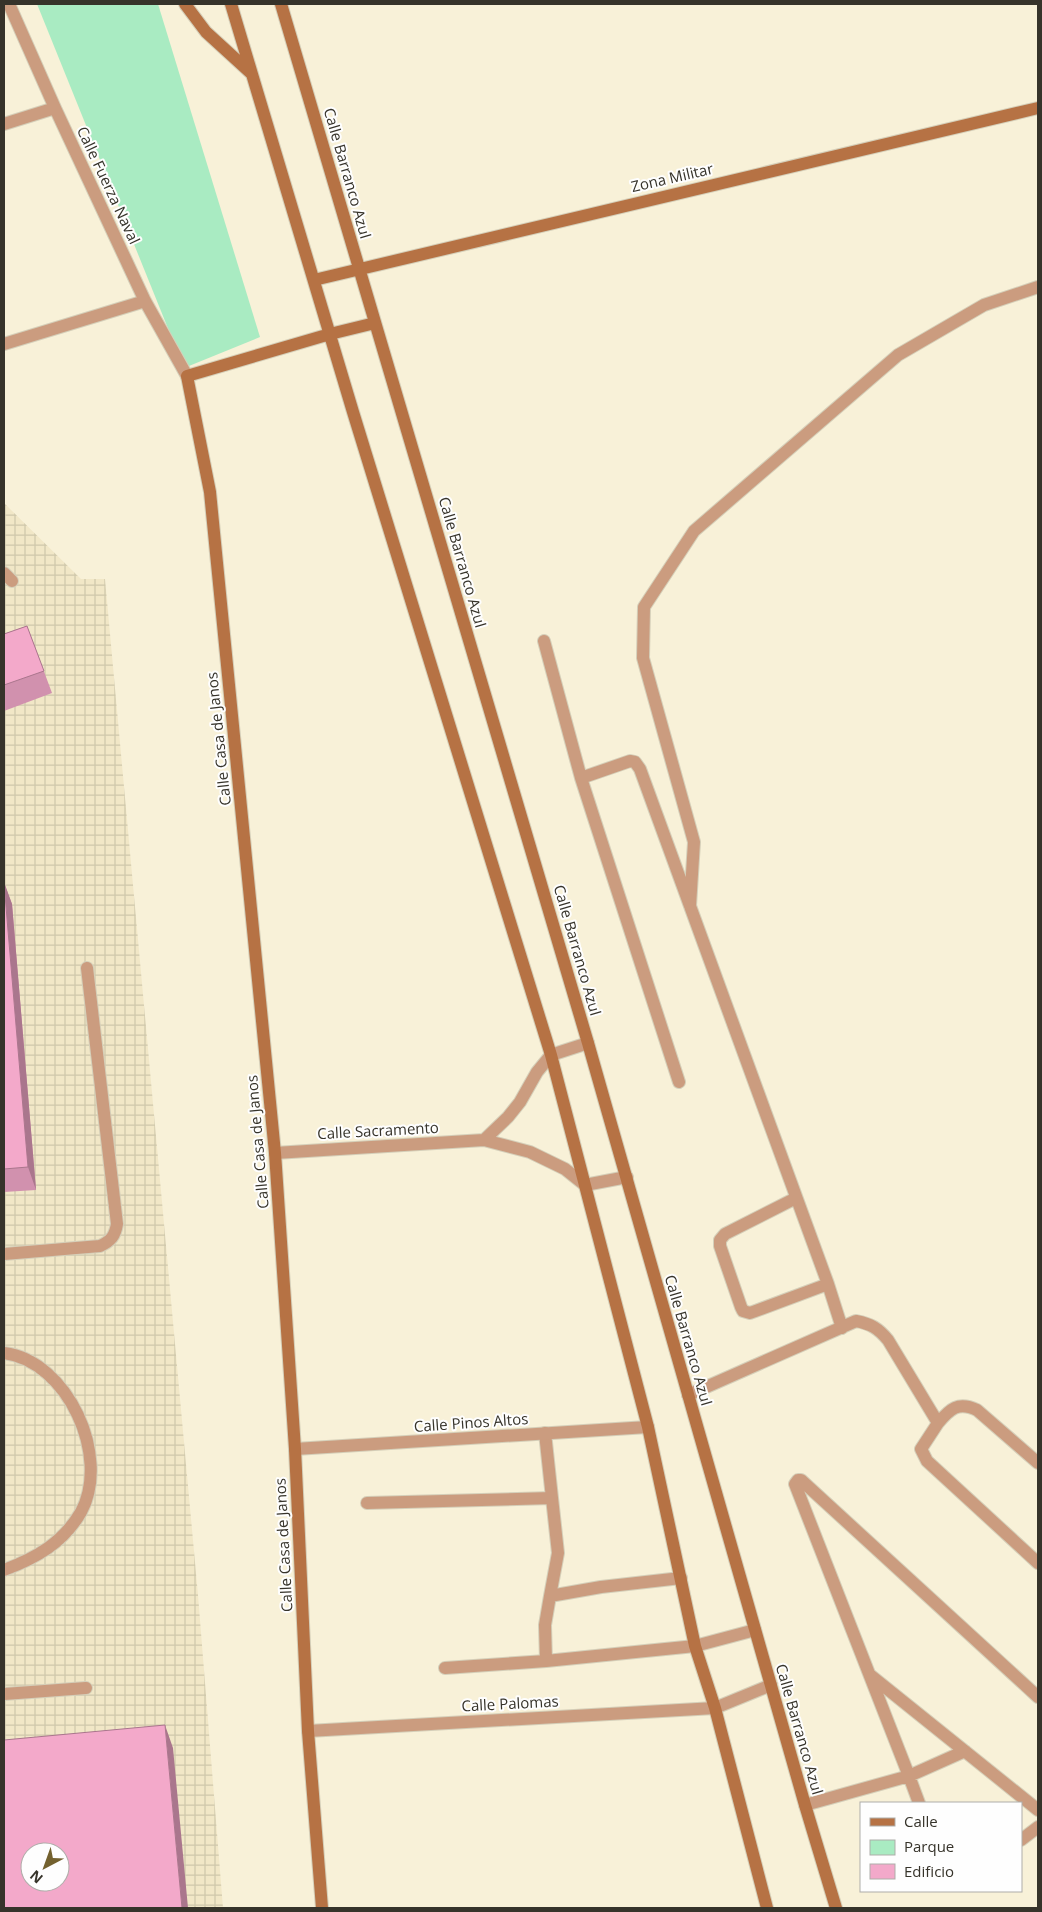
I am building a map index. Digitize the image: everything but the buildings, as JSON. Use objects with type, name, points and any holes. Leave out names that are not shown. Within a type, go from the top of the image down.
[{"type":"main road","points":[[185,4],[206,32],[253,75]]},
{"type":"main road","points":[[232,4],[330,334],[551,1055],[648,1427],[695,1646],[715,1708],[767,1908]]},
{"type":"main road","name":"Calle Barranco Azul","points":[[281,4],[588,1043],[770,1685],[836,1908]]},
{"type":"main road","name":"Zona Militar","points":[[314,280],[1038,108]]},
{"type":"main road","points":[[187,376],[330,334],[375,323]]},
{"type":"main road","name":"Calle Casa de Janos","points":[[187,376],[210,492],[275,1153],[296,1449],[308,1731],[322,1908]]},
{"type":"street","name":"Calle Fuerza Naval","points":[[9,4],[145,301],[187,376]]},
{"type":"street","points":[[4,124],[55,108]]},
{"type":"street","points":[[690,906],[694,842],[642,658],[644,607],[694,531],[898,355],[984,305],[1038,287]]},
{"type":"street","points":[[4,344],[145,301]]},
{"type":"street","points":[[544,642],[581,778],[679,1082]]},
{"type":"street","points":[[581,778],[630,760],[636,763],[640,769],[828,1284],[842,1328]]},
{"type":"street","points":[[4,1254],[100,1246],[112,1238],[115,1232],[117,1224],[87,968]]},
{"type":"street","points":[[484,1140],[520,1102],[537,1072],[551,1055],[588,1043]]},
{"type":"street","name":"Calle Sacramento","points":[[275,1153],[484,1140],[530,1152],[566,1169],[584,1185]]},
{"type":"street","points":[[584,1185],[627,1177]]},
{"type":"street","points":[[796,1198],[725,1234],[720,1240],[720,1246],[741,1307],[743,1311],[750,1312],[828,1284]]},
{"type":"street","points":[[688,1395],[856,1322],[870,1324],[880,1330],[938,1423]]},
{"type":"street","points":[[4,1353],[34,1362],[51,1376],[65,1392],[79,1417],[91,1458],[91,1483],[81,1511],[67,1533],[48,1550],[26,1562],[4,1570]]},
{"type":"street","points":[[1038,1463],[977,1410],[965,1406],[950,1409],[921,1449],[927,1461],[1038,1563]]},
{"type":"street","name":"Calle Pinos Altos","points":[[296,1449],[648,1427]]},
{"type":"street","points":[[545,1433],[558,1553],[545,1625],[546,1661]]},
{"type":"street","points":[[919,1802],[795,1484],[799,1480],[1038,1697]]},
{"type":"street","points":[[367,1503],[552,1498]]},
{"type":"street","points":[[550,1596],[601,1587],[681,1578]]},
{"type":"street","points":[[445,1668],[546,1661],[695,1646],[755,1630]]},
{"type":"street","points":[[870,1675],[1038,1810]]},
{"type":"street","name":"Calle Palomas","points":[[308,1731],[715,1708],[770,1685]]},
{"type":"street","points":[[4,1694],[86,1688]]},
{"type":"street","points":[[805,1805],[909,1776],[965,1750]]},
{"type":"street","points":[[1022,1839],[1038,1827]]},
{"type":"shaded area","points":[[4,503],[81,579],[105,579],[198,1595],[223,1908],[4,1908]]},
{"type":"green space","points":[[37,4],[158,4],[260,337],[184,368]]}]
